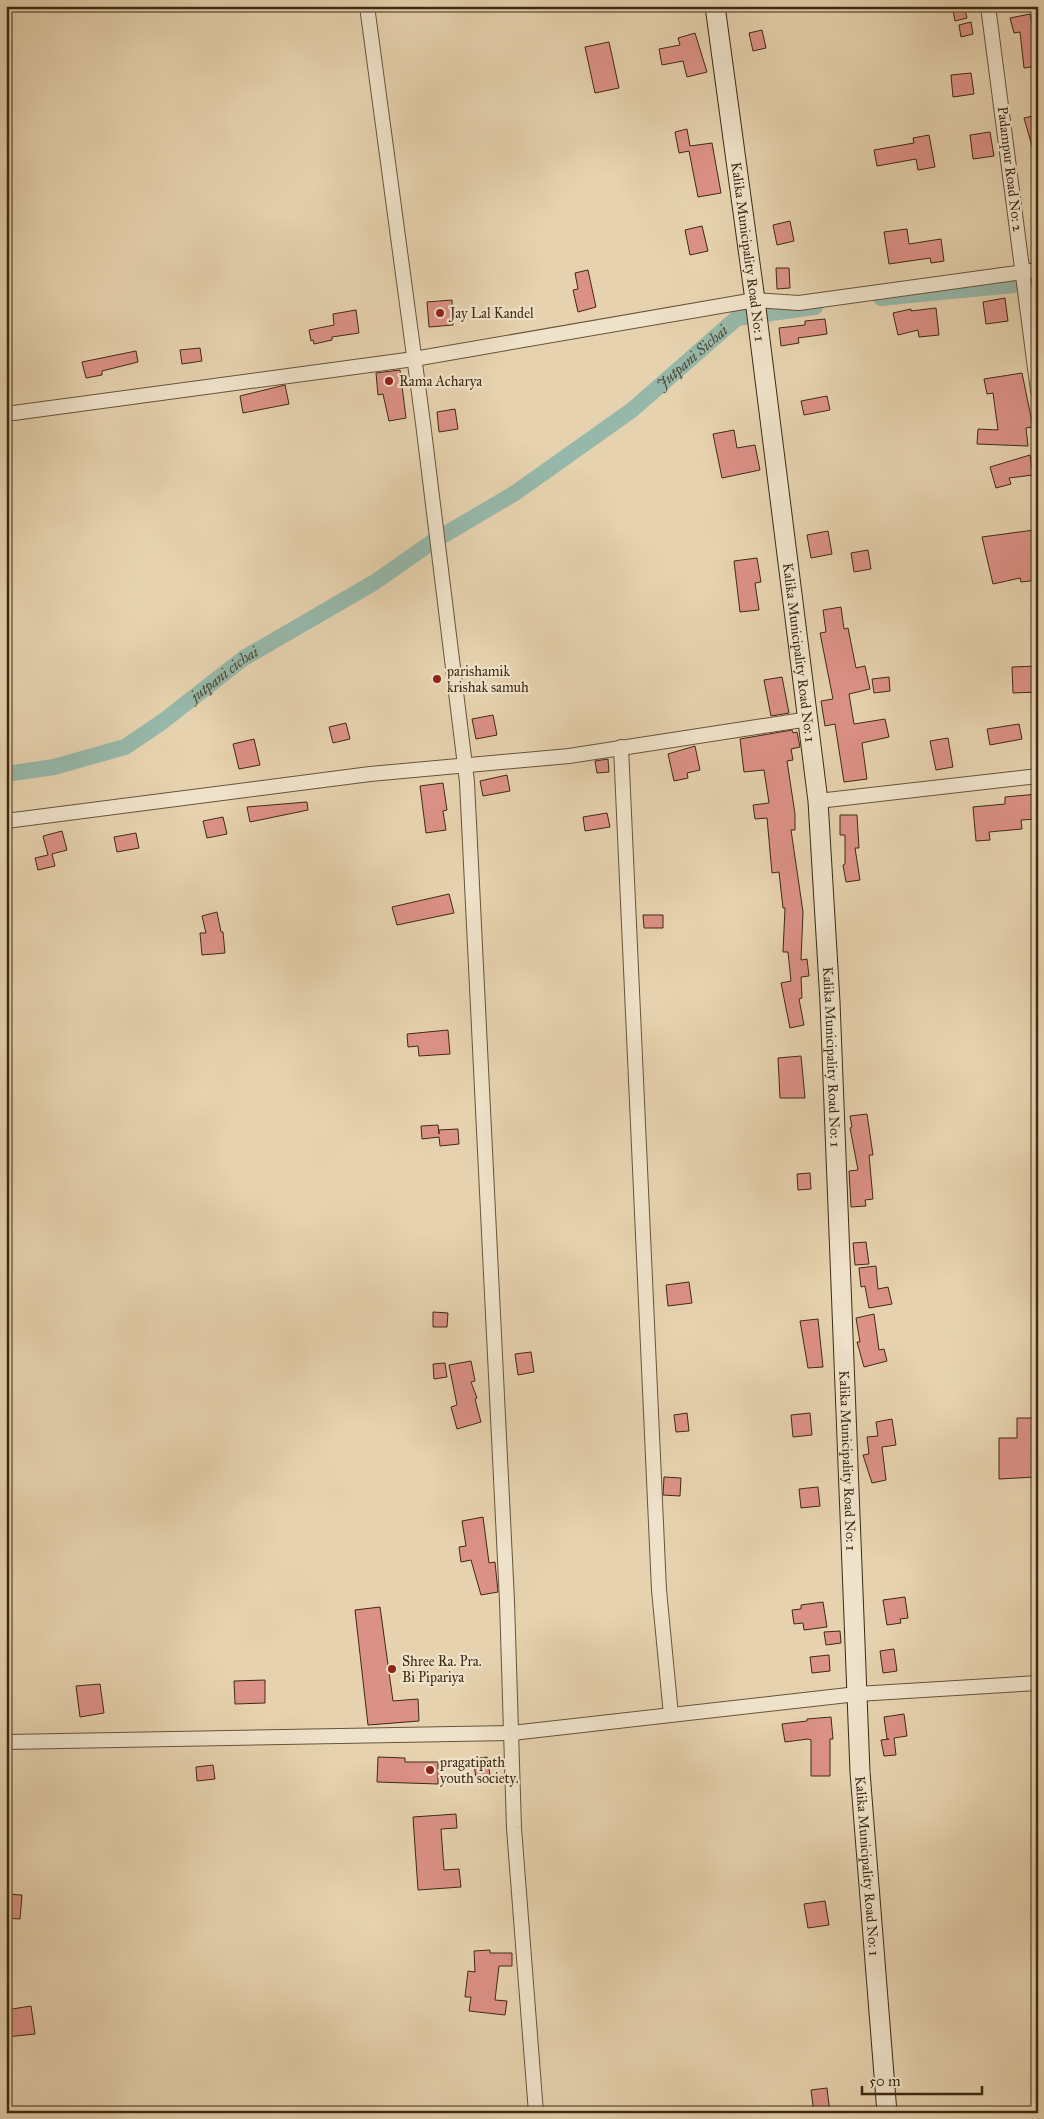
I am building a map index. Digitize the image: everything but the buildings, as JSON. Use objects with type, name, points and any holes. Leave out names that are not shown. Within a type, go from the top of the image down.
[{"type":"street","points":[[367,6],[414,359],[465,767],[512,1733],[514,1828],[536,2113]]},
{"type":"street","name":"Kalika Municipality Road No: 1","points":[[714,6],[755,300],[818,801],[830,1002],[860,1772],[887,2113]]},
{"type":"street","name":"Padampur Road No: 2","points":[[988,6],[1038,390]]},
{"type":"street","points":[[6,414],[414,359],[755,300],[799,302],[1038,270]]},
{"type":"street","points":[[6,821],[370,774],[465,767],[569,756],[809,719]]},
{"type":"street","points":[[621,747],[659,1590],[671,1715]]},
{"type":"street","points":[[818,801],[1038,776]]},
{"type":"street","points":[[6,1742],[512,1733],[857,1694],[1038,1683]]},
{"type":"waterway","name":"Jutpani Sichai","points":[[881,298],[1013,285]]},
{"type":"waterway","name":"Jutpani Sichai","points":[[444,535],[515,493],[632,410],[737,318],[815,307]]},
{"type":"waterway","name":"jutpani cichai","points":[[6,774],[54,767],[125,747],[162,722],[244,658],[375,582],[432,542]]},
{"type":"place","name":"Jay Lal Kandel","points":[[440,313]]},
{"type":"place","name":"Rama Acharya","points":[[389,381]]},
{"type":"place","name":"parishamik krishak samuh","points":[[437,679]]},
{"type":"place","name":"Shree Ra. Pra. Bi Pipariya","points":[[392,1669]]},
{"type":"place","name":"pragatipath youth society.","points":[[430,1770]]}]
